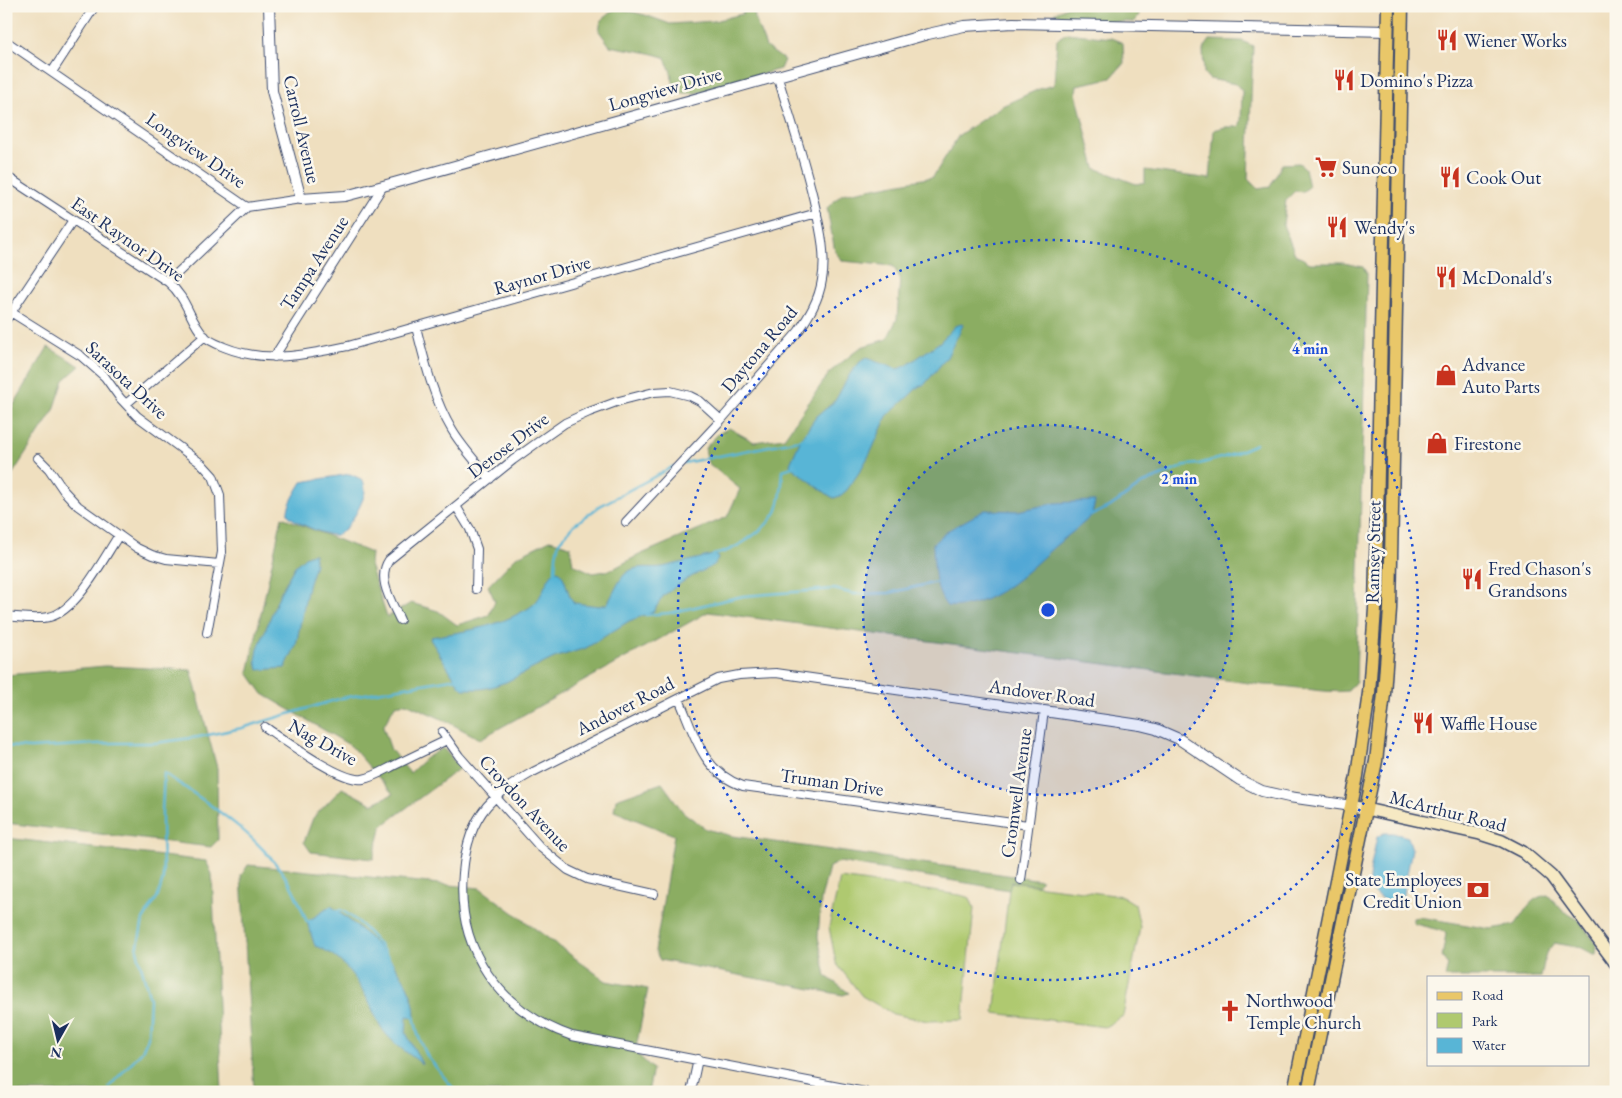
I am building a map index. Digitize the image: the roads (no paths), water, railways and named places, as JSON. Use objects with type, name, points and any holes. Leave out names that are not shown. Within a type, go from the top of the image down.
[{"type":"main road","name":"Ramsey Street","points":[[1294,1092],[1352,806],[1362,748],[1372,665],[1388,6]]},
{"type":"main road","name":"Ramsey Street","points":[[1308,1092],[1377,751],[1387,666],[1399,232],[1402,6]]},
{"type":"main road","points":[[1383,226],[1399,218]]},
{"type":"main road","points":[[1383,226],[1399,232]]},
{"type":"main road","points":[[1377,505],[1392,506]]},
{"type":"main road","name":"McArthur Road","points":[[1352,806],[1480,834],[1502,841],[1524,852],[1551,876],[1616,964]]},
{"type":"street","points":[[52,72],[95,6]]},
{"type":"street","name":"Carroll Avenue","points":[[269,6],[272,90],[301,200]]},
{"type":"street","name":"Longview Drive","points":[[6,40],[247,207],[346,196],[777,75],[964,26],[1030,23],[1388,31]]},
{"type":"street","name":"Daytona Road","points":[[626,522],[721,420],[798,332],[812,310],[822,280],[824,264],[821,232],[805,165],[777,75]]},
{"type":"street","name":"East Raynor Drive","points":[[6,176],[168,282],[182,297],[204,336]]},
{"type":"street","name":"Tampa Avenue","points":[[274,357],[383,186]]},
{"type":"street","points":[[168,282],[247,207]]},
{"type":"street","name":"Raynor Drive","points":[[274,357],[303,355],[348,346],[817,214]]},
{"type":"street","points":[[6,320],[9,311],[73,220]]},
{"type":"street","name":"Sarasota Drive","points":[[9,311],[81,356],[105,378],[126,404],[145,423],[202,464],[213,476],[218,485],[221,500],[222,552],[207,633]]},
{"type":"street","points":[[416,327],[430,380],[452,431],[490,479]]},
{"type":"street","points":[[126,404],[204,336],[232,350],[274,357]]},
{"type":"street","name":"Derose Drive","points":[[400,620],[383,580],[386,564],[389,560],[521,454],[565,423],[619,401],[654,392],[670,391],[690,396],[708,407],[721,420]]},
{"type":"street","points":[[38,458],[49,469],[71,499],[142,551],[166,559],[219,564]]},
{"type":"street","points":[[456,506],[470,529],[477,549],[476,589]]},
{"type":"street","points":[[6,616],[49,617],[59,614],[71,606],[119,535]]},
{"type":"street","name":"Andover Road","points":[[865,1092],[637,1047],[587,1039],[543,1024],[518,1008],[491,978],[475,951],[464,916],[462,884],[464,862],[470,836],[487,806],[532,772],[718,679],[739,675],[776,673],[1140,725],[1156,729],[1179,739],[1240,780],[1262,791],[1352,806]]},
{"type":"street","name":"Truman Drive","points":[[678,699],[706,759],[716,771],[734,783],[744,786],[1028,825]]},
{"type":"street","name":"Cromwell Avenue","points":[[1021,880],[1044,711]]},
{"type":"street","name":"Nag Drive","points":[[265,728],[304,754],[345,777],[363,780],[447,740]]},
{"type":"street","name":"Croydon Avenue","points":[[442,732],[459,756],[496,798],[540,846],[568,870],[587,879],[654,894]]},
{"type":"street","points":[[691,1092],[698,1060]]},
{"type":"water","points":[[962,324],[947,357],[925,384],[918,387],[887,416],[871,452],[860,471],[847,490],[840,496],[834,498],[830,496],[791,467],[790,464],[801,439],[816,417],[835,401],[850,374],[860,362],[866,358],[897,369],[906,366],[940,342],[955,326]]},
{"type":"water","points":[[350,474],[363,480],[365,491],[362,502],[350,523],[340,533],[332,535],[318,531],[290,517],[288,511],[290,503],[302,482]]},
{"type":"water","points":[[1095,501],[1092,515],[1019,579],[992,596],[978,602],[963,606],[947,606],[939,593],[937,585],[933,544],[947,531],[985,510],[1018,511],[1056,503]]},
{"type":"water","points":[[314,553],[315,564],[308,586],[296,645],[285,668],[258,670],[256,661],[258,649],[280,593],[295,566],[305,557]]},
{"type":"water","points":[[713,555],[717,556],[718,559],[714,565],[687,579],[664,595],[653,612],[629,621],[586,648],[554,658],[506,682],[491,687],[463,689],[430,639],[431,637],[473,630],[514,616],[532,606],[551,575],[558,570],[574,603],[599,606],[607,604],[620,580],[629,571],[638,568],[663,567]]},
{"type":"water","points":[[1384,833],[1408,837],[1412,849],[1401,904],[1377,896],[1369,884],[1377,837]]},
{"type":"water","points":[[331,906],[386,954],[398,969],[413,1001],[415,1018],[407,1016],[406,1033],[422,1064],[386,1034],[353,975],[340,961],[315,946],[307,922]]},
{"type":"waterway","points":[[684,463],[804,439]]},
{"type":"waterway","points":[[1091,514],[1111,506],[1144,483],[1187,465],[1199,464],[1231,455],[1256,444]]},
{"type":"waterway","points":[[555,572],[559,542],[574,525],[600,506],[674,466]]},
{"type":"waterway","points":[[713,556],[739,545],[765,526],[776,512],[783,470],[792,467]]},
{"type":"waterway","points":[[646,613],[646,615],[669,613],[743,596],[834,589],[854,594],[889,593],[939,583]]},
{"type":"waterway","points":[[6,746],[30,748],[113,743],[155,743],[198,737],[242,728],[342,698],[457,678]]},
{"type":"waterway","points":[[164,773],[233,822],[264,851],[290,884],[307,922],[310,921]]},
{"type":"waterway","points":[[109,1087],[142,1051],[148,1037],[150,999],[137,950],[143,920],[158,896],[163,879],[162,813],[164,773]]},
{"type":"waterway","points":[[336,912],[341,910],[356,920],[377,943],[393,966]]},
{"type":"waterway","points":[[414,1016],[418,1035],[427,1056],[456,1092]]},
{"type":"place","name":"Wiener Works","points":[[1447,40]]},
{"type":"place","name":"Domino's Pizza","points":[[1344,80]]},
{"type":"place","name":"Sunoco","points":[[1326,167]]},
{"type":"place","name":"Cook Out","points":[[1450,177]]},
{"type":"place","name":"Wendy's","points":[[1337,227]]},
{"type":"place","name":"McDonald's","points":[[1446,277]]},
{"type":"place","name":"Advance Auto Parts","points":[[1446,375]]},
{"type":"place","name":"Firestone","points":[[1437,443]]},
{"type":"place","name":"Fred Chason's Grandsons","points":[[1472,579]]},
{"type":"place","name":"Waffle House","points":[[1423,723]]},
{"type":"place","name":"State Employees Credit Union","points":[[1478,890]]},
{"type":"place","name":"Northwood Temple Church","points":[[1230,1011]]}]
